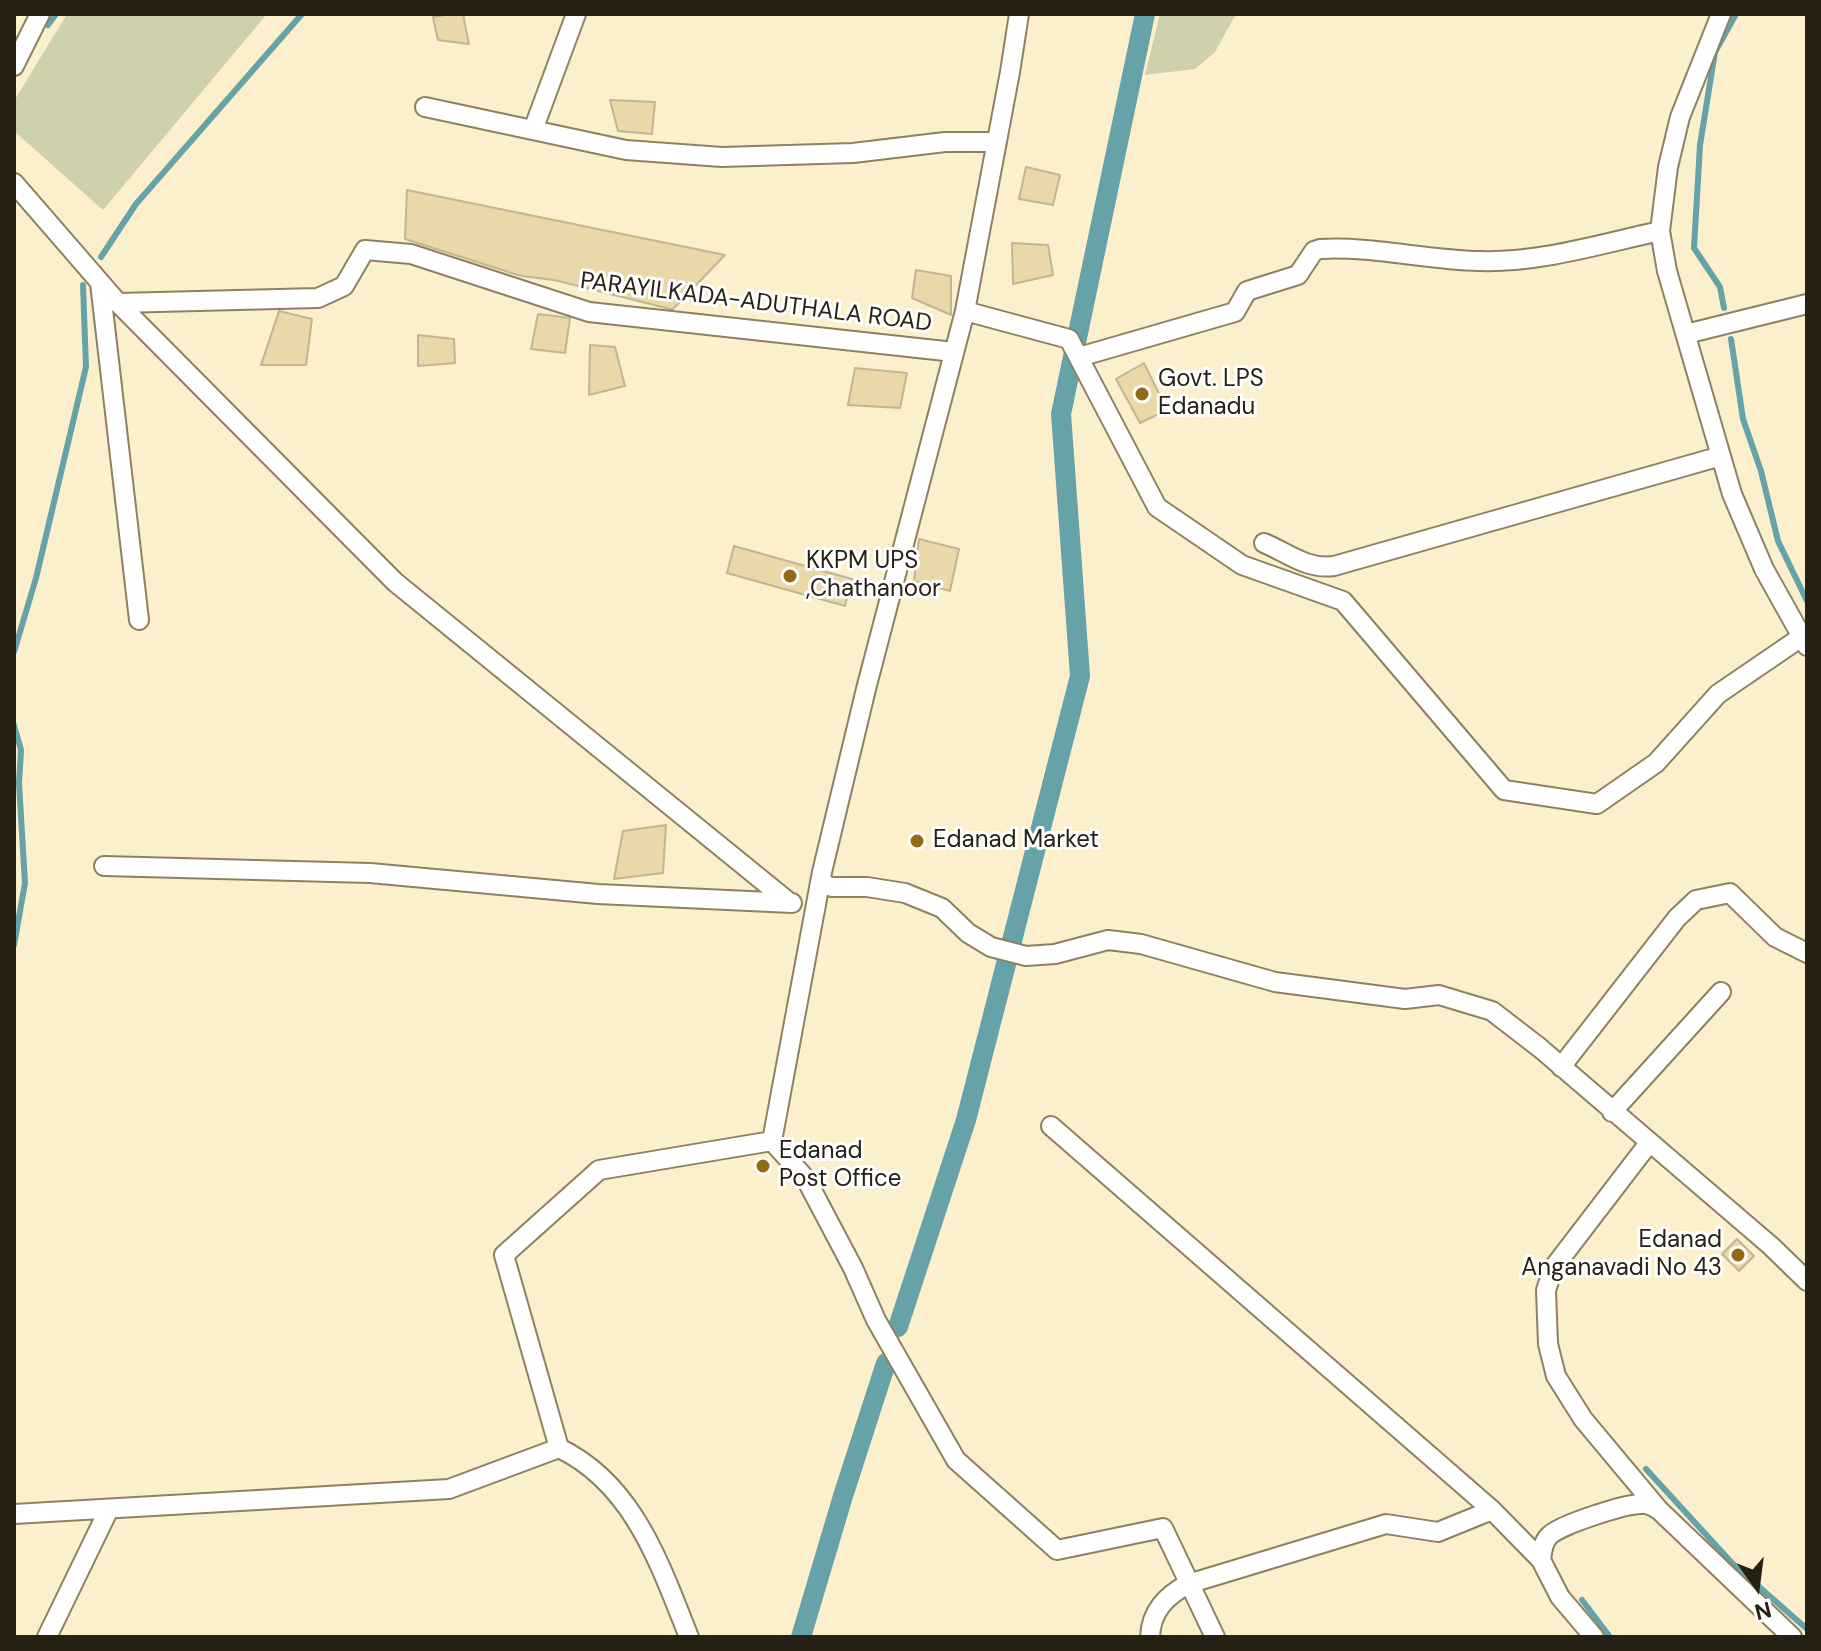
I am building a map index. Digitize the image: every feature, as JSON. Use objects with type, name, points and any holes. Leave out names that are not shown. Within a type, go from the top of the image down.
[{"type":"street","points":[[14,66],[40,14]]},
{"type":"street","points":[[533,130],[576,14]]},
{"type":"street","points":[[772,1141],[820,883],[866,689],[965,311],[1019,14]]},
{"type":"street","points":[[965,311],[1069,339],[1157,507],[1242,565],[1343,601],[1504,790],[1597,804],[1656,763],[1718,694],[1804,642],[1764,569],[1732,494],[1667,271],[1660,231],[1668,167],[1680,117],[1721,14]]},
{"type":"street","points":[[425,107],[626,150],[735,157],[853,153],[945,142],[997,142]]},
{"type":"street","points":[[14,183],[118,303],[395,582],[790,903]]},
{"type":"street","points":[[1079,357],[1235,312],[1247,291],[1298,275],[1303,272],[1314,251],[1320,249],[1511,261],[1660,231]]},
{"type":"street","name":"PARAYILKADA-ADUTHALA ROAD","points":[[118,303],[318,298],[344,286],[365,250],[411,254],[589,312],[954,352]]},
{"type":"street","points":[[100,283],[139,620]]},
{"type":"street","points":[[1686,334],[1807,304]]},
{"type":"street","points":[[1264,543],[1319,568],[1334,566],[1721,456]]},
{"type":"street","points":[[104,866],[370,873],[598,894],[816,904]]},
{"type":"street","points":[[820,883],[832,887],[867,887],[905,893],[942,908],[968,933],[1001,951],[1026,956],[1055,954],[1108,940],[1141,944],[1275,982],[1405,999],[1439,995],[1492,1011],[1771,1246],[1807,1281]]},
{"type":"street","points":[[1561,1067],[1677,918],[1696,900],[1730,893],[1775,937],[1807,953]]},
{"type":"street","points":[[1612,1112],[1721,992]]},
{"type":"street","points":[[1051,1126],[1492,1510],[1541,1560],[1560,1597],[1594,1637]]},
{"type":"street","points":[[559,1448],[504,1255],[599,1170],[772,1141]]},
{"type":"street","points":[[772,1141],[806,1179],[853,1268],[876,1320],[956,1460],[1057,1550],[1163,1528],[1215,1637]]},
{"type":"street","points":[[1649,1143],[1554,1267],[1546,1290],[1546,1319],[1556,1376],[1583,1419],[1659,1510],[1792,1637]]},
{"type":"street","points":[[14,1514],[449,1489],[559,1448],[580,1458],[630,1509],[652,1545],[689,1637]]},
{"type":"street","points":[[1541,1560],[1543,1545],[1558,1529],[1624,1506],[1648,1504],[1659,1510]]},
{"type":"street","points":[[47,1637],[109,1509]]},
{"type":"street","points":[[1150,1637],[1158,1608],[1170,1594],[1188,1584],[1386,1524],[1438,1532],[1492,1510]]},
{"type":"green space","points":[[67,14],[267,14],[103,210],[14,131],[14,101]]},
{"type":"green space","points":[[1160,14],[1236,14],[1215,52],[1195,69],[1145,75]]},
{"type":"building","points":[[463,14],[469,44],[438,40],[433,17]]},
{"type":"building","points":[[610,100],[655,102],[652,134],[618,131]]},
{"type":"building","points":[[1026,167],[1060,175],[1053,205],[1019,199]]},
{"type":"building","points":[[407,190],[725,255],[670,309],[554,280],[521,276],[405,239]]},
{"type":"building","points":[[1012,243],[1048,245],[1053,275],[1013,284]]},
{"type":"building","points":[[916,270],[951,276],[951,315],[912,298]]},
{"type":"building","points":[[279,311],[312,319],[306,365],[261,365]]},
{"type":"building","points":[[538,314],[570,318],[565,353],[531,349]]},
{"type":"building","points":[[418,335],[454,339],[455,363],[418,366]]},
{"type":"building","points":[[590,345],[615,347],[625,386],[589,395]]},
{"type":"building","name":"Govt. LPS Edanadu","points":[[1144,363],[1167,410],[1140,423],[1116,379]]},
{"type":"building","points":[[855,368],[907,373],[900,408],[848,405]]},
{"type":"building","points":[[919,539],[959,549],[950,591],[914,581]]},
{"type":"building","name":"KKPM UPS ,Chathanoor","points":[[734,546],[852,579],[845,606],[727,573]]},
{"type":"building","points":[[666,825],[663,873],[614,879],[623,831]]},
{"type":"building","name":"Edanad Anganavadi No 43","points":[[1737,1239],[1754,1256],[1739,1271],[1722,1254]]},
{"type":"waterway","points":[[48,25],[56,14]]},
{"type":"waterway","points":[[101,257],[136,204],[302,14]]},
{"type":"waterway","points":[[898,1327],[966,1120],[1080,676],[1061,414],[1145,14]]},
{"type":"waterway","points":[[1724,308],[1720,287],[1694,248],[1700,145],[1715,52],[1736,14]]},
{"type":"waterway","points":[[14,652],[36,578],[86,367],[83,285]]},
{"type":"waterway","points":[[1731,339],[1743,419],[1761,471],[1778,541],[1807,601]]},
{"type":"waterway","points":[[14,725],[21,750],[19,783],[25,883],[14,945]]},
{"type":"waterway","points":[[801,1637],[886,1363]]},
{"type":"waterway","points":[[1646,1469],[1732,1563],[1807,1629]]},
{"type":"waterway","points":[[1582,1600],[1610,1637]]},
{"type":"place","name":"Govt. LPS Edanadu","points":[[1142,394]]},
{"type":"place","name":"KKPM UPS ,Chathanoor","points":[[790,576]]},
{"type":"place","name":"Edanad Market","points":[[917,841]]},
{"type":"place","name":"Edanad Post Office","points":[[763,1166]]},
{"type":"place","name":"Edanad Anganavadi No 43","points":[[1738,1255]]}]
